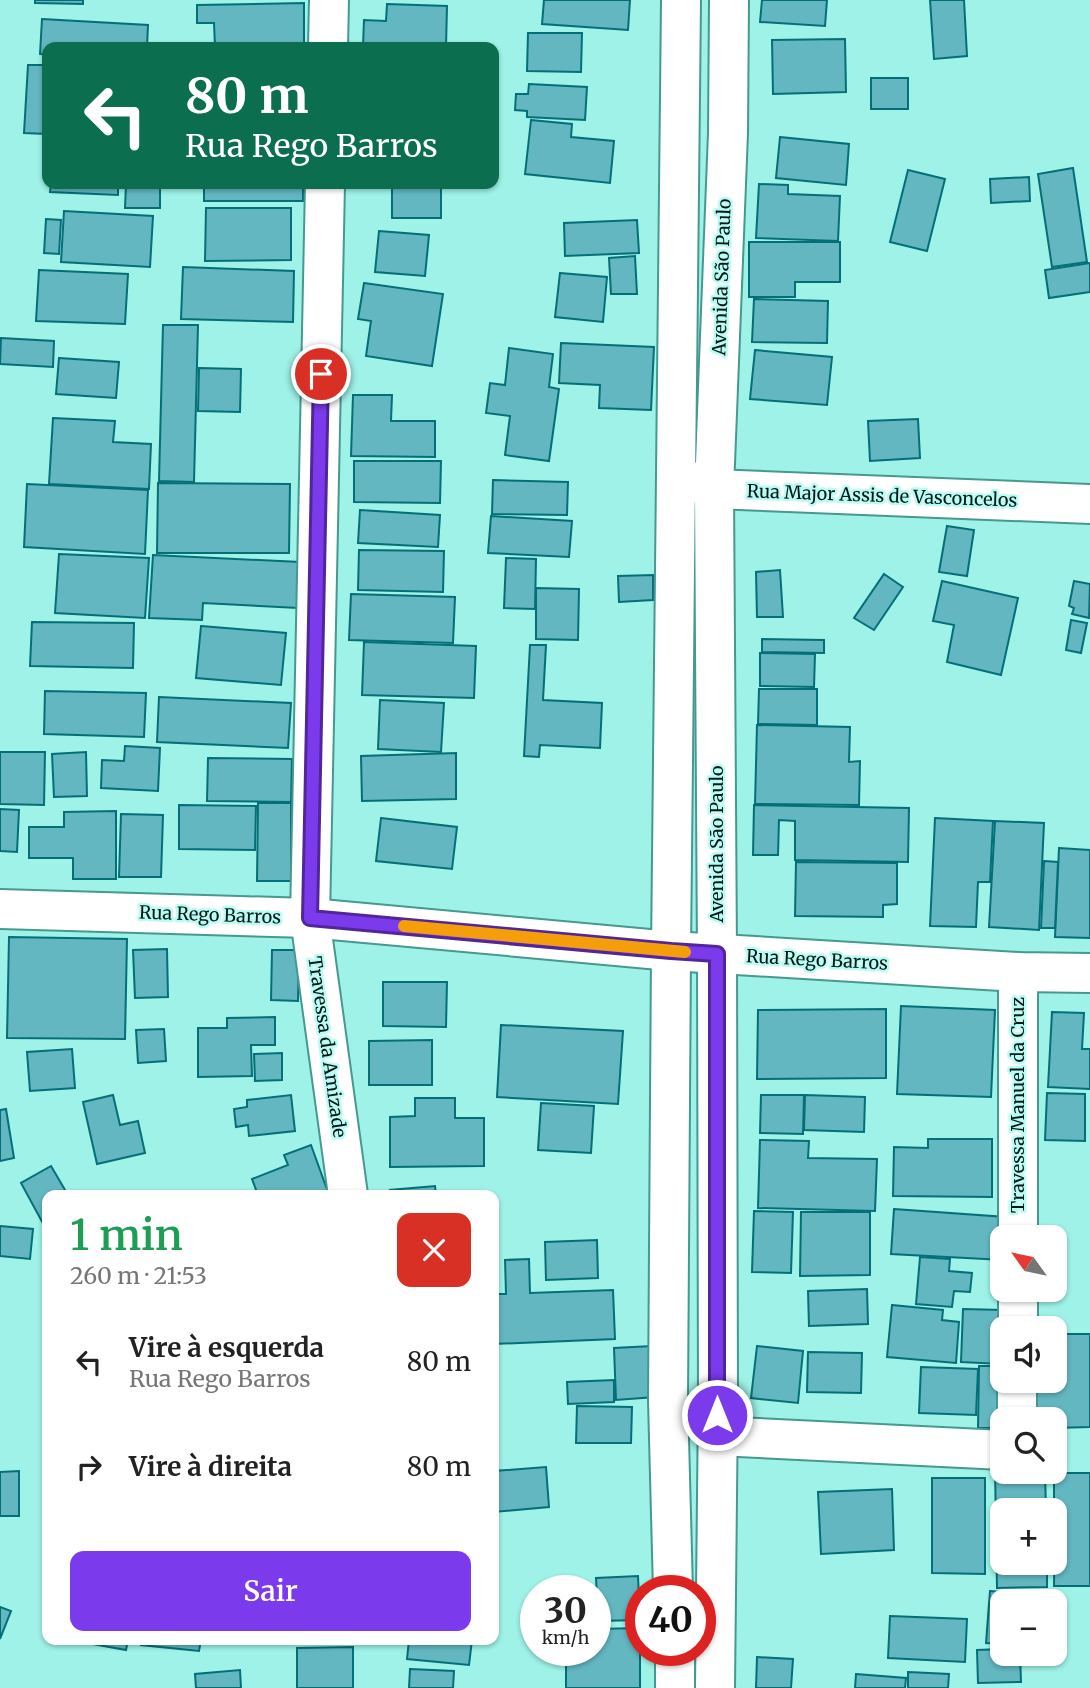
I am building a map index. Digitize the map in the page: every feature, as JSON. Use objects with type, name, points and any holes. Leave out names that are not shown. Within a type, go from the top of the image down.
[{"type":"street","points":[[328,42],[329,0]]},
{"type":"street","points":[[673,1575],[668,1400],[681,0]]},
{"type":"street","name":"Avenida São Paulo","points":[[715,1688],[717,954],[714,489],[728,133],[729,0]]},
{"type":"street","points":[[680,130],[728,133]]},
{"type":"street","name":"Travessa da Amizade","points":[[325,189],[310,918],[347,1190]]},
{"type":"street","name":"Rua Major Assis de Vasconcelos","points":[[677,476],[714,489],[1090,504]]},
{"type":"street","name":"Rua Rego Barros","points":[[0,909],[310,918],[671,951],[1018,972],[1090,973]]},
{"type":"street","name":"Travessa Manuel da Cruz","points":[[1018,972],[1018,1225]]},
{"type":"street","points":[[668,1400],[717,1419],[990,1449]]},
{"type":"street","points":[[675,1666],[676,1688]]},
{"type":"building","points":[[35,0],[83,0],[83,4],[35,3]]},
{"type":"building","points":[[544,0],[630,0],[628,30],[542,24]]},
{"type":"building","points":[[762,0],[827,0],[825,26],[760,22]]},
{"type":"building","points":[[930,0],[964,0],[967,56],[934,59]]},
{"type":"building","points":[[304,3],[304,42],[215,42],[214,23],[197,23],[197,5]]},
{"type":"building","points":[[387,4],[447,6],[446,42],[363,42],[364,20],[386,21]]},
{"type":"building","points":[[42,19],[148,25],[147,42],[42,42],[40,54]]},
{"type":"building","points":[[528,33],[582,33],[581,72],[527,71]]},
{"type":"building","points":[[845,39],[846,92],[773,94],[772,40]]},
{"type":"building","points":[[28,65],[42,65],[42,134],[24,133]]},
{"type":"building","points":[[871,78],[908,78],[908,109],[871,109]]},
{"type":"building","points":[[529,84],[587,87],[585,120],[527,117],[527,111],[515,110],[516,94],[528,94]]},
{"type":"building","points":[[531,120],[572,124],[571,137],[614,141],[610,183],[525,174]]},
{"type":"building","points":[[780,137],[849,144],[846,185],[776,178]]},
{"type":"building","points":[[1073,168],[1087,262],[1052,267],[1038,174]]},
{"type":"building","points":[[908,170],[945,179],[927,251],[890,242]]},
{"type":"building","points":[[1029,177],[1030,201],[991,203],[990,179]]},
{"type":"building","points":[[759,184],[788,185],[788,194],[840,196],[838,241],[756,238]]},
{"type":"building","points":[[50,189],[118,189],[118,195],[50,192]]},
{"type":"building","points":[[126,189],[160,189],[160,208],[125,208]]},
{"type":"building","points":[[204,189],[303,189],[303,201],[204,201]]},
{"type":"building","points":[[392,189],[441,189],[441,218],[392,218]]},
{"type":"building","points":[[206,208],[291,208],[291,260],[205,261]]},
{"type":"building","points":[[64,211],[153,216],[150,267],[61,262]]},
{"type":"building","points":[[46,219],[61,220],[59,254],[44,253]]},
{"type":"building","points":[[637,220],[639,253],[565,256],[564,223]]},
{"type":"building","points":[[379,231],[429,235],[425,276],[375,272]]},
{"type":"building","points":[[749,242],[840,242],[840,282],[795,282],[795,297],[749,297]]},
{"type":"building","points":[[635,256],[637,294],[611,294],[609,258]]},
{"type":"building","points":[[1090,263],[1090,292],[1049,298],[1045,270]]},
{"type":"building","points":[[183,267],[294,271],[293,322],[181,319]]},
{"type":"building","points":[[39,270],[128,274],[125,324],[36,321]]},
{"type":"building","points":[[560,273],[607,277],[603,322],[555,317]]},
{"type":"building","points":[[364,283],[443,294],[432,366],[366,356],[371,321],[358,319]]},
{"type":"building","points":[[754,299],[828,301],[827,343],[752,342]]},
{"type":"building","points":[[163,325],[198,325],[194,482],[159,481]]},
{"type":"building","points":[[1,338],[54,341],[53,367],[0,364]]},
{"type":"building","points":[[561,343],[654,347],[651,410],[599,408],[600,385],[559,383]]},
{"type":"building","points":[[509,348],[553,354],[549,387],[559,389],[549,461],[505,455],[510,416],[486,413],[490,383],[505,385]]},
{"type":"building","points":[[755,350],[832,357],[827,405],[750,399]]},
{"type":"building","points":[[59,358],[119,362],[116,398],[56,394]]},
{"type":"building","points":[[199,368],[241,369],[240,412],[198,411]]},
{"type":"building","points":[[353,395],[392,395],[391,421],[435,421],[435,457],[351,456]]},
{"type":"building","points":[[53,418],[115,421],[113,442],[151,444],[149,489],[49,484]]},
{"type":"building","points":[[918,419],[920,458],[870,461],[868,421]]},
{"type":"building","points":[[354,461],[441,461],[440,503],[354,502]]},
{"type":"building","points":[[493,480],[568,482],[567,515],[492,514]]},
{"type":"building","points":[[158,483],[290,484],[289,553],[157,553]]},
{"type":"building","points":[[27,484],[148,490],[145,554],[24,547]]},
{"type":"building","points":[[360,510],[440,515],[438,547],[358,543]]},
{"type":"building","points":[[491,516],[572,521],[569,557],[488,553]]},
{"type":"building","points":[[947,526],[974,530],[967,576],[939,572]]},
{"type":"building","points":[[359,550],[444,551],[443,592],[358,590]]},
{"type":"building","points":[[59,554],[149,558],[145,618],[55,613]]},
{"type":"building","points":[[153,555],[300,562],[298,608],[203,603],[202,620],[149,618]]},
{"type":"building","points":[[506,558],[536,559],[535,609],[504,608]]},
{"type":"building","points":[[780,570],[783,617],[757,617],[756,572]]},
{"type":"building","points":[[884,574],[903,587],[874,630],[854,618]]},
{"type":"building","points":[[653,575],[653,600],[619,602],[618,576]]},
{"type":"building","points":[[942,581],[1018,598],[1001,675],[947,662],[954,625],[933,621]]},
{"type":"building","points":[[1074,581],[1090,584],[1089,618],[1072,614],[1074,608],[1069,606]]},
{"type":"building","points":[[536,588],[579,589],[578,640],[536,639]]},
{"type":"building","points":[[351,594],[455,597],[453,643],[349,640]]},
{"type":"building","points":[[1071,620],[1087,623],[1081,653],[1066,650]]},
{"type":"building","points":[[32,622],[134,623],[133,668],[30,666]]},
{"type":"building","points":[[201,626],[286,633],[281,685],[196,678]]},
{"type":"building","points":[[762,639],[824,640],[824,653],[762,652]]},
{"type":"building","points":[[364,642],[476,646],[474,698],[362,695]]},
{"type":"building","points":[[530,645],[546,645],[543,700],[602,703],[600,748],[540,745],[539,757],[524,756]]},
{"type":"building","points":[[760,653],[815,654],[814,687],[760,686]]},
{"type":"building","points":[[759,689],[817,689],[817,725],[758,724]]},
{"type":"building","points":[[45,691],[146,693],[144,737],[44,734]]},
{"type":"building","points":[[159,697],[291,703],[288,748],[157,742]]},
{"type":"building","points":[[380,700],[444,703],[441,752],[378,749]]},
{"type":"building","points":[[757,725],[850,727],[849,762],[860,761],[859,805],[755,804]]},
{"type":"building","points":[[125,746],[160,748],[158,791],[101,788],[102,760],[124,761]]},
{"type":"building","points":[[0,752],[45,752],[44,805],[0,804]]},
{"type":"building","points":[[86,752],[87,796],[54,797],[52,754]]},
{"type":"building","points":[[456,753],[456,799],[362,801],[361,756]]},
{"type":"building","points":[[208,758],[292,759],[291,802],[207,801]]},
{"type":"building","points":[[258,803],[291,803],[291,881],[257,881]]},
{"type":"building","points":[[179,805],[256,806],[255,850],[179,849]]},
{"type":"building","points":[[754,805],[909,808],[908,862],[795,860],[795,821],[779,820],[778,855],[753,855]]},
{"type":"building","points":[[0,809],[19,810],[17,852],[0,851]]},
{"type":"building","points":[[116,811],[116,879],[73,879],[73,858],[29,858],[29,827],[64,827],[64,812]]},
{"type":"building","points":[[121,814],[163,815],[161,877],[119,877]]},
{"type":"building","points":[[381,818],[457,827],[452,869],[376,861]]},
{"type":"building","points":[[935,818],[993,821],[990,882],[978,882],[976,927],[930,926]]},
{"type":"building","points":[[995,821],[1044,823],[1039,930],[989,927]]},
{"type":"building","points":[[1059,848],[1090,850],[1090,938],[1055,937]]},
{"type":"building","points":[[1044,861],[1058,862],[1055,928],[1041,928]]},
{"type":"building","points":[[796,862],[897,863],[897,904],[883,905],[883,917],[795,916]]},
{"type":"building","points":[[9,937],[127,939],[125,1039],[7,1038]]},
{"type":"building","points":[[167,949],[168,997],[135,998],[133,950]]},
{"type":"building","points":[[272,950],[299,950],[298,1001],[271,1000]]},
{"type":"building","points":[[383,982],[447,982],[446,1027],[383,1026]]},
{"type":"building","points":[[901,1006],[995,1010],[991,1097],[897,1094]]},
{"type":"building","points":[[886,1009],[886,1078],[757,1079],[758,1010]]},
{"type":"building","points":[[1052,1012],[1084,1013],[1082,1049],[1090,1049],[1090,1089],[1048,1087]]},
{"type":"building","points":[[275,1017],[275,1045],[251,1045],[252,1076],[198,1077],[198,1028],[227,1028],[227,1018]]},
{"type":"building","points":[[501,1025],[623,1031],[618,1104],[497,1097]]},
{"type":"building","points":[[164,1029],[166,1061],[138,1063],[136,1030]]},
{"type":"building","points":[[432,1040],[432,1085],[369,1085],[369,1041]]},
{"type":"building","points":[[72,1049],[75,1088],[30,1091],[27,1052]]},
{"type":"building","points":[[282,1053],[282,1080],[255,1081],[254,1054]]},
{"type":"building","points":[[1047,1093],[1085,1094],[1085,1141],[1045,1140]]},
{"type":"building","points":[[113,1095],[120,1125],[138,1121],[145,1153],[97,1164],[83,1102]]},
{"type":"building","points":[[291,1095],[295,1131],[249,1136],[248,1125],[236,1127],[234,1109],[247,1107],[247,1100]]},
{"type":"building","points":[[761,1095],[804,1095],[803,1134],[760,1133]]},
{"type":"building","points":[[805,1095],[865,1097],[864,1132],[804,1130]]},
{"type":"building","points":[[415,1098],[455,1098],[455,1118],[484,1118],[484,1166],[390,1167],[390,1117],[415,1116]]},
{"type":"building","points":[[541,1103],[594,1106],[591,1153],[538,1150]]},
{"type":"building","points":[[6,1109],[14,1158],[0,1161],[0,1110]]},
{"type":"building","points":[[928,1139],[992,1139],[992,1197],[893,1196],[894,1147],[928,1148]]},
{"type":"building","points":[[760,1140],[809,1141],[808,1158],[877,1159],[875,1211],[758,1208]]},
{"type":"building","points":[[311,1145],[327,1190],[256,1190],[252,1179],[288,1165],[284,1155]]},
{"type":"building","points":[[51,1166],[65,1190],[42,1190],[42,1222],[21,1183]]},
{"type":"building","points":[[435,1186],[435,1190],[390,1190]]},
{"type":"building","points":[[894,1209],[1006,1217],[1005,1225],[990,1225],[990,1259],[891,1254]]},
{"type":"building","points":[[754,1211],[793,1212],[791,1273],[752,1272]]},
{"type":"building","points":[[801,1212],[870,1212],[870,1275],[800,1276]]},
{"type":"building","points":[[0,1226],[33,1229],[30,1259],[0,1256]]},
{"type":"building","points":[[597,1240],[598,1278],[546,1280],[545,1242]]},
{"type":"building","points":[[920,1257],[950,1259],[949,1271],[972,1273],[970,1292],[954,1291],[952,1307],[916,1304]]},
{"type":"building","points":[[529,1259],[530,1293],[613,1290],[615,1339],[499,1344],[499,1294],[506,1294],[505,1260]]},
{"type":"building","points":[[867,1289],[868,1324],[809,1326],[808,1291]]},
{"type":"building","points":[[892,1305],[943,1310],[942,1320],[959,1322],[956,1363],[887,1357]]},
{"type":"building","points":[[963,1309],[1003,1310],[1003,1316],[990,1316],[990,1363],[961,1362]]},
{"type":"building","points":[[1067,1334],[1090,1334],[1090,1427],[1067,1428],[1067,1407],[1035,1407],[1035,1393],[1067,1393]]},
{"type":"building","points":[[652,1346],[655,1397],[616,1400],[614,1348]]},
{"type":"building","points":[[757,1346],[803,1351],[798,1403],[751,1398]]},
{"type":"building","points":[[808,1352],[862,1353],[861,1393],[807,1392]]},
{"type":"building","points":[[979,1366],[990,1366],[990,1393],[1003,1393],[1003,1407],[990,1407],[990,1428],[978,1428]]},
{"type":"building","points":[[921,1367],[978,1369],[976,1415],[919,1413]]},
{"type":"building","points":[[614,1380],[614,1402],[568,1404],[567,1382]]},
{"type":"building","points":[[577,1406],[632,1407],[631,1443],[576,1443]]},
{"type":"building","points":[[546,1467],[549,1507],[499,1512],[499,1471]]},
{"type":"building","points":[[19,1471],[19,1516],[0,1516],[0,1472]]},
{"type":"building","points":[[1067,1473],[1090,1473],[1090,1586],[1054,1586],[1054,1575],[1067,1575],[1067,1498],[1054,1498],[1054,1484],[1067,1484]]},
{"type":"building","points":[[932,1478],[985,1478],[985,1574],[932,1573]]},
{"type":"building","points":[[995,1484],[1045,1484],[1046,1498],[996,1498]]},
{"type":"building","points":[[892,1489],[894,1550],[821,1554],[818,1492]]},
{"type":"building","points":[[997,1575],[1047,1575],[1047,1587],[997,1588]]},
{"type":"building","points":[[611,1577],[625,1577],[625,1620],[611,1621]]},
{"type":"building","points":[[990,1591],[990,1643],[986,1643]]},
{"type":"building","points":[[0,1607],[11,1611],[0,1639]]},
{"type":"building","points":[[890,1616],[967,1619],[965,1662],[888,1658]]},
{"type":"building","points":[[625,1628],[625,1666],[640,1666],[640,1688],[566,1688],[566,1666],[611,1666],[611,1629]]},
{"type":"building","points":[[98,1645],[127,1645],[126,1650]]},
{"type":"building","points":[[141,1645],[200,1645],[199,1651]]},
{"type":"building","points":[[408,1645],[471,1645],[469,1665],[407,1659]]},
{"type":"building","points":[[353,1647],[353,1688],[297,1688],[297,1648]]},
{"type":"building","points":[[977,1650],[990,1650],[990,1666],[1020,1666],[1021,1682],[978,1683]]},
{"type":"building","points":[[757,1657],[793,1659],[791,1688],[756,1688]]},
{"type":"building","points":[[410,1669],[454,1671],[453,1688],[409,1688]]},
{"type":"building","points":[[240,1670],[241,1688],[196,1688],[195,1674]]},
{"type":"building","points":[[908,1672],[949,1674],[948,1688],[908,1688]]},
{"type":"building","points":[[856,1674],[906,1678],[905,1688],[855,1688]]},
{"type":"slow traffic","points":[[404,926],[685,952]]},
{"type":"route","points":[[321,374],[310,918],[717,954],[717,1415]]}]
